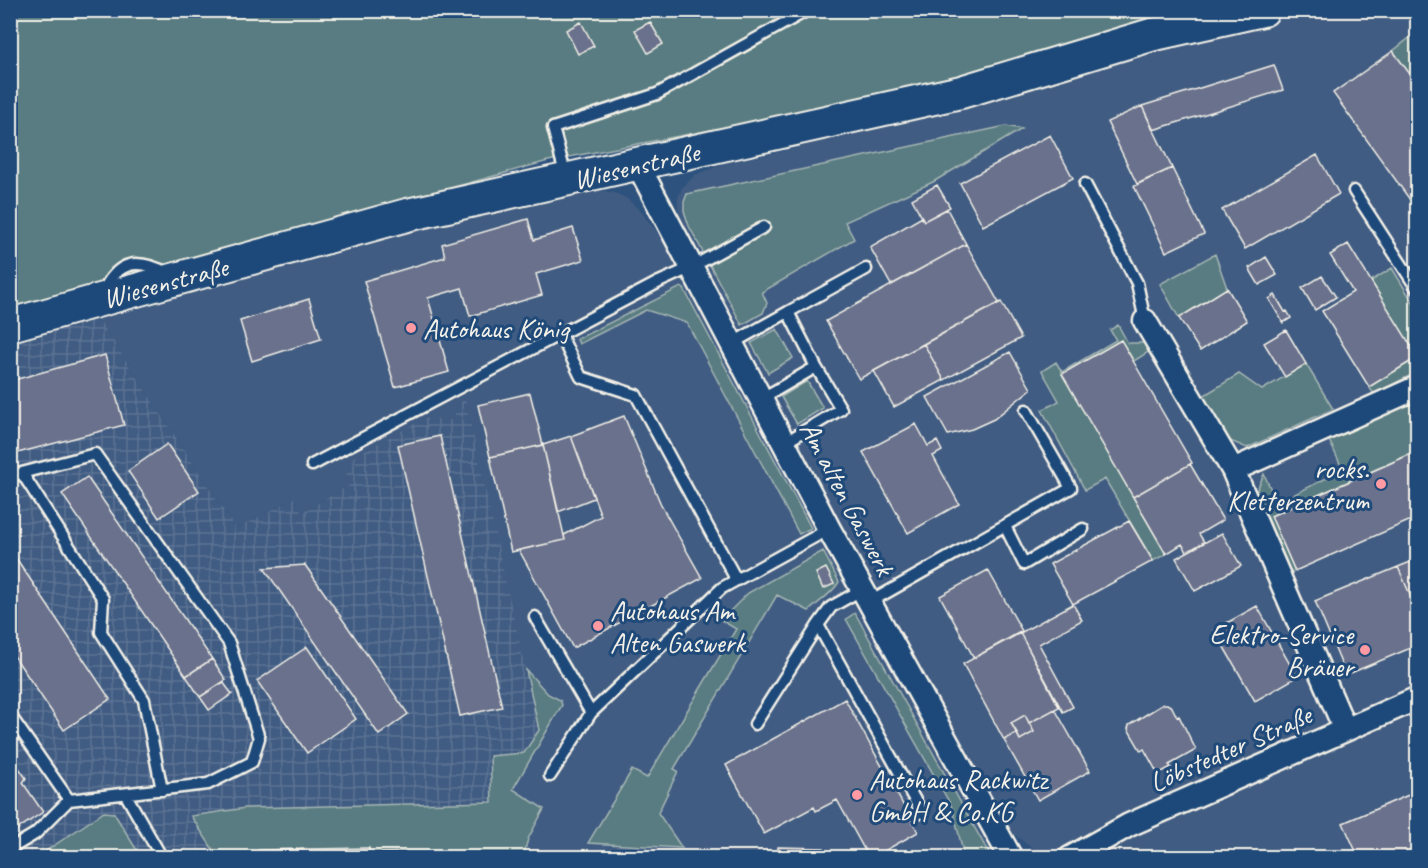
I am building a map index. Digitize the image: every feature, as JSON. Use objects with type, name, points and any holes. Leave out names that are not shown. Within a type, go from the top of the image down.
[{"type":"street","name":"Wiesenstraße","points":[[10,325],[406,215],[961,92],[1151,35],[1263,10]]},
{"type":"street","name":"Am alten Gaswerk","points":[[638,165],[690,268],[829,529],[1011,858]]},
{"type":"street","points":[[1145,321],[1233,470],[1345,729]]},
{"type":"street","points":[[1233,470],[1418,387]]},
{"type":"street","name":"Löbstedter Straße","points":[[1070,858],[1128,825],[1418,698]]},
{"type":"lane","points":[[567,180],[553,128],[657,94],[808,10]]},
{"type":"lane","points":[[1084,184],[1137,283],[1145,321]]},
{"type":"lane","points":[[1354,191],[1417,286]]},
{"type":"lane","points":[[312,465],[690,268],[764,227]]},
{"type":"lane","points":[[731,344],[866,269]]},
{"type":"lane","points":[[784,443],[841,409],[816,367],[788,312]]},
{"type":"lane","points":[[560,334],[581,377],[636,395],[736,579]]},
{"type":"lane","points":[[761,399],[816,367]]},
{"type":"lane","points":[[754,724],[831,607],[866,595],[1005,526],[1071,488],[1026,410]]},
{"type":"lane","points":[[10,476],[95,454],[229,643],[259,738],[252,762],[208,784],[69,800],[35,834],[10,849]]},
{"type":"lane","points":[[22,473],[103,599],[101,632],[144,700],[162,790]]},
{"type":"lane","points":[[1005,526],[1024,564],[1083,529]]},
{"type":"lane","points":[[550,776],[591,713],[722,588],[829,529]]},
{"type":"lane","points":[[535,617],[591,713]]},
{"type":"lane","points":[[818,625],[922,813]]},
{"type":"lane","points":[[10,715],[69,800]]},
{"type":"lane","points":[[126,795],[162,858]]},
{"type":"shaded area","points":[[1354,11],[1417,11],[1417,685],[1115,819],[1062,851],[1034,850],[1011,832],[1004,821],[806,462],[678,217],[678,197],[682,188],[695,175],[726,163],[793,149],[826,137],[1208,34],[1284,19]]},
{"type":"shaded area","points":[[598,190],[626,198],[639,209],[662,239],[852,594],[999,857],[218,857],[493,801],[458,405],[454,419],[441,423],[346,476],[351,485],[302,512],[294,498],[236,529],[95,313],[342,244]]},
{"type":"shaded area","points":[[95,313],[236,529],[294,498],[302,512],[350,485],[346,476],[354,456],[426,418],[432,416],[441,423],[453,419],[458,405],[465,399],[539,730],[493,802],[246,808],[192,817],[218,857],[11,858],[11,337]]},
{"type":"shaded area","points":[[1417,708],[1417,857],[1094,858],[1111,845]]},
{"type":"green space","points":[[11,11],[1204,11],[977,72],[836,106],[548,161],[11,310]]},
{"type":"green space","points":[[1412,36],[1417,45],[1417,85],[1393,51]]},
{"type":"green space","points":[[1006,126],[1022,129],[933,182],[845,222],[854,239],[762,292],[767,303],[763,313],[742,325],[689,226],[684,211],[687,194]]},
{"type":"green space","points":[[1215,254],[1227,288],[1179,318],[1160,284]]},
{"type":"green space","points":[[1392,268],[1417,309],[1417,357],[1371,281]]},
{"type":"green space","points":[[681,287],[811,528],[799,534],[687,323],[646,310],[579,344],[577,339]]},
{"type":"green space","points":[[1118,325],[1128,343],[1150,343],[1153,349],[1134,361],[1121,340],[1062,374],[1166,554],[1153,561],[1105,479],[1085,490],[1042,410],[1059,401],[1042,371],[1056,362],[1062,372],[1116,340],[1110,330]]},
{"type":"green space","points":[[777,329],[793,358],[768,373],[751,343]]},
{"type":"green space","points":[[1417,358],[1417,372],[1374,394],[1369,387]]},
{"type":"green space","points":[[1306,364],[1333,409],[1247,448],[1228,440],[1201,401],[1203,396],[1239,374],[1262,390]]},
{"type":"green space","points":[[807,381],[823,408],[797,424],[781,397]]},
{"type":"green space","points":[[1417,400],[1417,451],[1271,516],[1295,571],[1287,576],[1255,494],[1264,474],[1277,503],[1343,470],[1329,440]]},
{"type":"green space","points":[[823,551],[839,582],[809,611],[777,595],[674,769],[678,771],[658,813],[682,848],[588,843],[632,770],[647,778],[736,629],[721,620],[748,593]]},
{"type":"green space","points":[[855,613],[991,857],[964,857],[953,809],[846,619]]},
{"type":"green space","points":[[526,670],[548,694],[560,700],[562,705],[513,789],[544,809],[528,839],[523,857],[218,857],[191,816],[246,808],[492,802],[490,756],[524,753],[539,730]]},
{"type":"green space","points":[[104,812],[114,813],[141,857],[37,857]]},
{"type":"building","points":[[581,22],[594,46],[578,54],[566,30]]},
{"type":"building","points":[[650,22],[663,44],[648,53],[635,30]]},
{"type":"building","points":[[1393,51],[1418,85],[1418,211],[1333,93]]},
{"type":"building","points":[[1274,65],[1283,90],[1153,130],[1142,106]]},
{"type":"building","points":[[1142,106],[1172,168],[1137,184],[1107,122]]},
{"type":"building","points":[[1050,135],[1073,178],[983,226],[960,183]]},
{"type":"building","points":[[1317,155],[1339,194],[1245,249],[1222,210]]},
{"type":"building","points":[[1172,168],[1204,234],[1166,252],[1134,186]]},
{"type":"building","points":[[937,185],[950,207],[924,221],[912,199]]},
{"type":"building","points":[[947,209],[966,244],[891,285],[870,247],[922,217],[924,221]]},
{"type":"building","points":[[528,219],[534,240],[573,228],[583,260],[536,274],[542,295],[470,316],[462,288],[428,298],[449,372],[395,387],[364,281],[445,257],[442,244]]},
{"type":"building","points":[[966,244],[999,303],[859,379],[826,321]]},
{"type":"building","points":[[1348,244],[1418,357],[1369,387],[1322,311],[1353,292],[1330,255]]},
{"type":"building","points":[[1266,257],[1277,275],[1259,285],[1249,268]]},
{"type":"building","points":[[1322,276],[1336,297],[1315,310],[1302,288]]},
{"type":"building","points":[[1227,288],[1247,321],[1200,351],[1179,318]]},
{"type":"building","points":[[1275,295],[1291,318],[1283,323],[1269,299]]},
{"type":"building","points":[[309,299],[321,339],[252,361],[240,321]]},
{"type":"building","points":[[1001,302],[1021,338],[944,380],[924,344]]},
{"type":"building","points":[[1286,330],[1306,364],[1285,377],[1264,343]]},
{"type":"building","points":[[1121,340],[1192,463],[1133,497],[1062,374]]},
{"type":"building","points":[[924,344],[944,380],[894,407],[874,371]]},
{"type":"building","points":[[1010,352],[1031,389],[994,419],[972,429],[948,435],[927,397]]},
{"type":"building","points":[[105,355],[124,425],[10,455],[10,381]]},
{"type":"building","points":[[530,393],[543,445],[490,457],[478,405]]},
{"type":"building","points":[[624,416],[662,507],[702,578],[573,648],[519,550],[565,540],[564,535],[601,516],[571,436]]},
{"type":"building","points":[[916,424],[928,446],[937,441],[942,451],[933,456],[959,504],[908,533],[863,452]]},
{"type":"building","points":[[440,436],[502,707],[460,716],[398,445]]},
{"type":"building","points":[[571,436],[594,498],[558,512],[543,445]]},
{"type":"building","points":[[167,444],[199,491],[159,518],[128,471]]},
{"type":"building","points":[[543,445],[565,540],[511,552],[490,457]]},
{"type":"building","name":"rocks. Kletterzentrum","points":[[1418,451],[1418,517],[1295,571],[1271,516]]},
{"type":"building","points":[[1190,464],[1223,520],[1199,534],[1204,542],[1187,552],[1182,544],[1166,554],[1133,497]]},
{"type":"building","points":[[87,477],[212,659],[186,676],[62,494]]},
{"type":"building","points":[[1129,521],[1153,561],[1073,604],[1050,564]]},
{"type":"building","points":[[1222,533],[1241,566],[1195,591],[1176,558]]},
{"type":"building","points":[[10,549],[110,699],[64,730],[10,650]]},
{"type":"building","points":[[1418,559],[1418,613],[1398,567]]},
{"type":"building","points":[[305,565],[408,714],[379,735],[264,568]]},
{"type":"building","points":[[1398,567],[1418,613],[1418,645],[1346,675],[1315,601]]},
{"type":"building","points":[[826,568],[834,584],[823,589],[816,573]]},
{"type":"building","points":[[988,570],[1022,631],[974,658],[940,596]]},
{"type":"building","points":[[1073,604],[1082,620],[1039,644],[1073,707],[1063,712],[1020,633]]},
{"type":"building","points":[[1257,606],[1297,677],[1255,701],[1214,630]]},
{"type":"building","points":[[1020,633],[1059,707],[1029,723],[1025,715],[1011,723],[1017,733],[1004,740],[963,664]]},
{"type":"building","points":[[307,647],[356,719],[307,753],[257,681]]},
{"type":"building","points":[[212,659],[226,680],[200,697],[186,676]]},
{"type":"building","points":[[223,682],[232,694],[209,710],[200,697]]},
{"type":"building","points":[[845,699],[918,832],[872,858],[869,858],[837,800],[816,811],[814,807],[764,834],[726,765]]},
{"type":"building","points":[[1163,704],[1172,707],[1177,717],[1179,716],[1196,750],[1158,774],[1144,749],[1141,751],[1128,729],[1129,725]]},
{"type":"building","points":[[1055,709],[1090,771],[1038,800],[1004,740],[1017,733],[1020,740],[1034,732],[1029,723]]},
{"type":"building","points":[[1025,715],[1034,732],[1020,740],[1011,723]]},
{"type":"building","points":[[10,755],[26,778],[23,783],[43,812],[10,834]]},
{"type":"building","points":[[1418,791],[1418,858],[1359,858],[1343,823]]},
{"type":"building","points":[[778,847],[824,848],[824,858],[778,858]]},
{"type":"building","points":[[369,848],[369,853],[418,852],[418,858],[259,858],[259,850]]},
{"type":"place","name":"Autohaus König","points":[[411,328]]},
{"type":"place","name":"rocks. Kletterzentrum","points":[[1381,484]]},
{"type":"place","name":"Autohaus Am Alten Gaswerk","points":[[598,626]]},
{"type":"place","name":"Elektro-Service Bräuer","points":[[1365,650]]},
{"type":"place","name":"Autohaus Rackwitz GmbH & Co.KG","points":[[857,795]]}]
